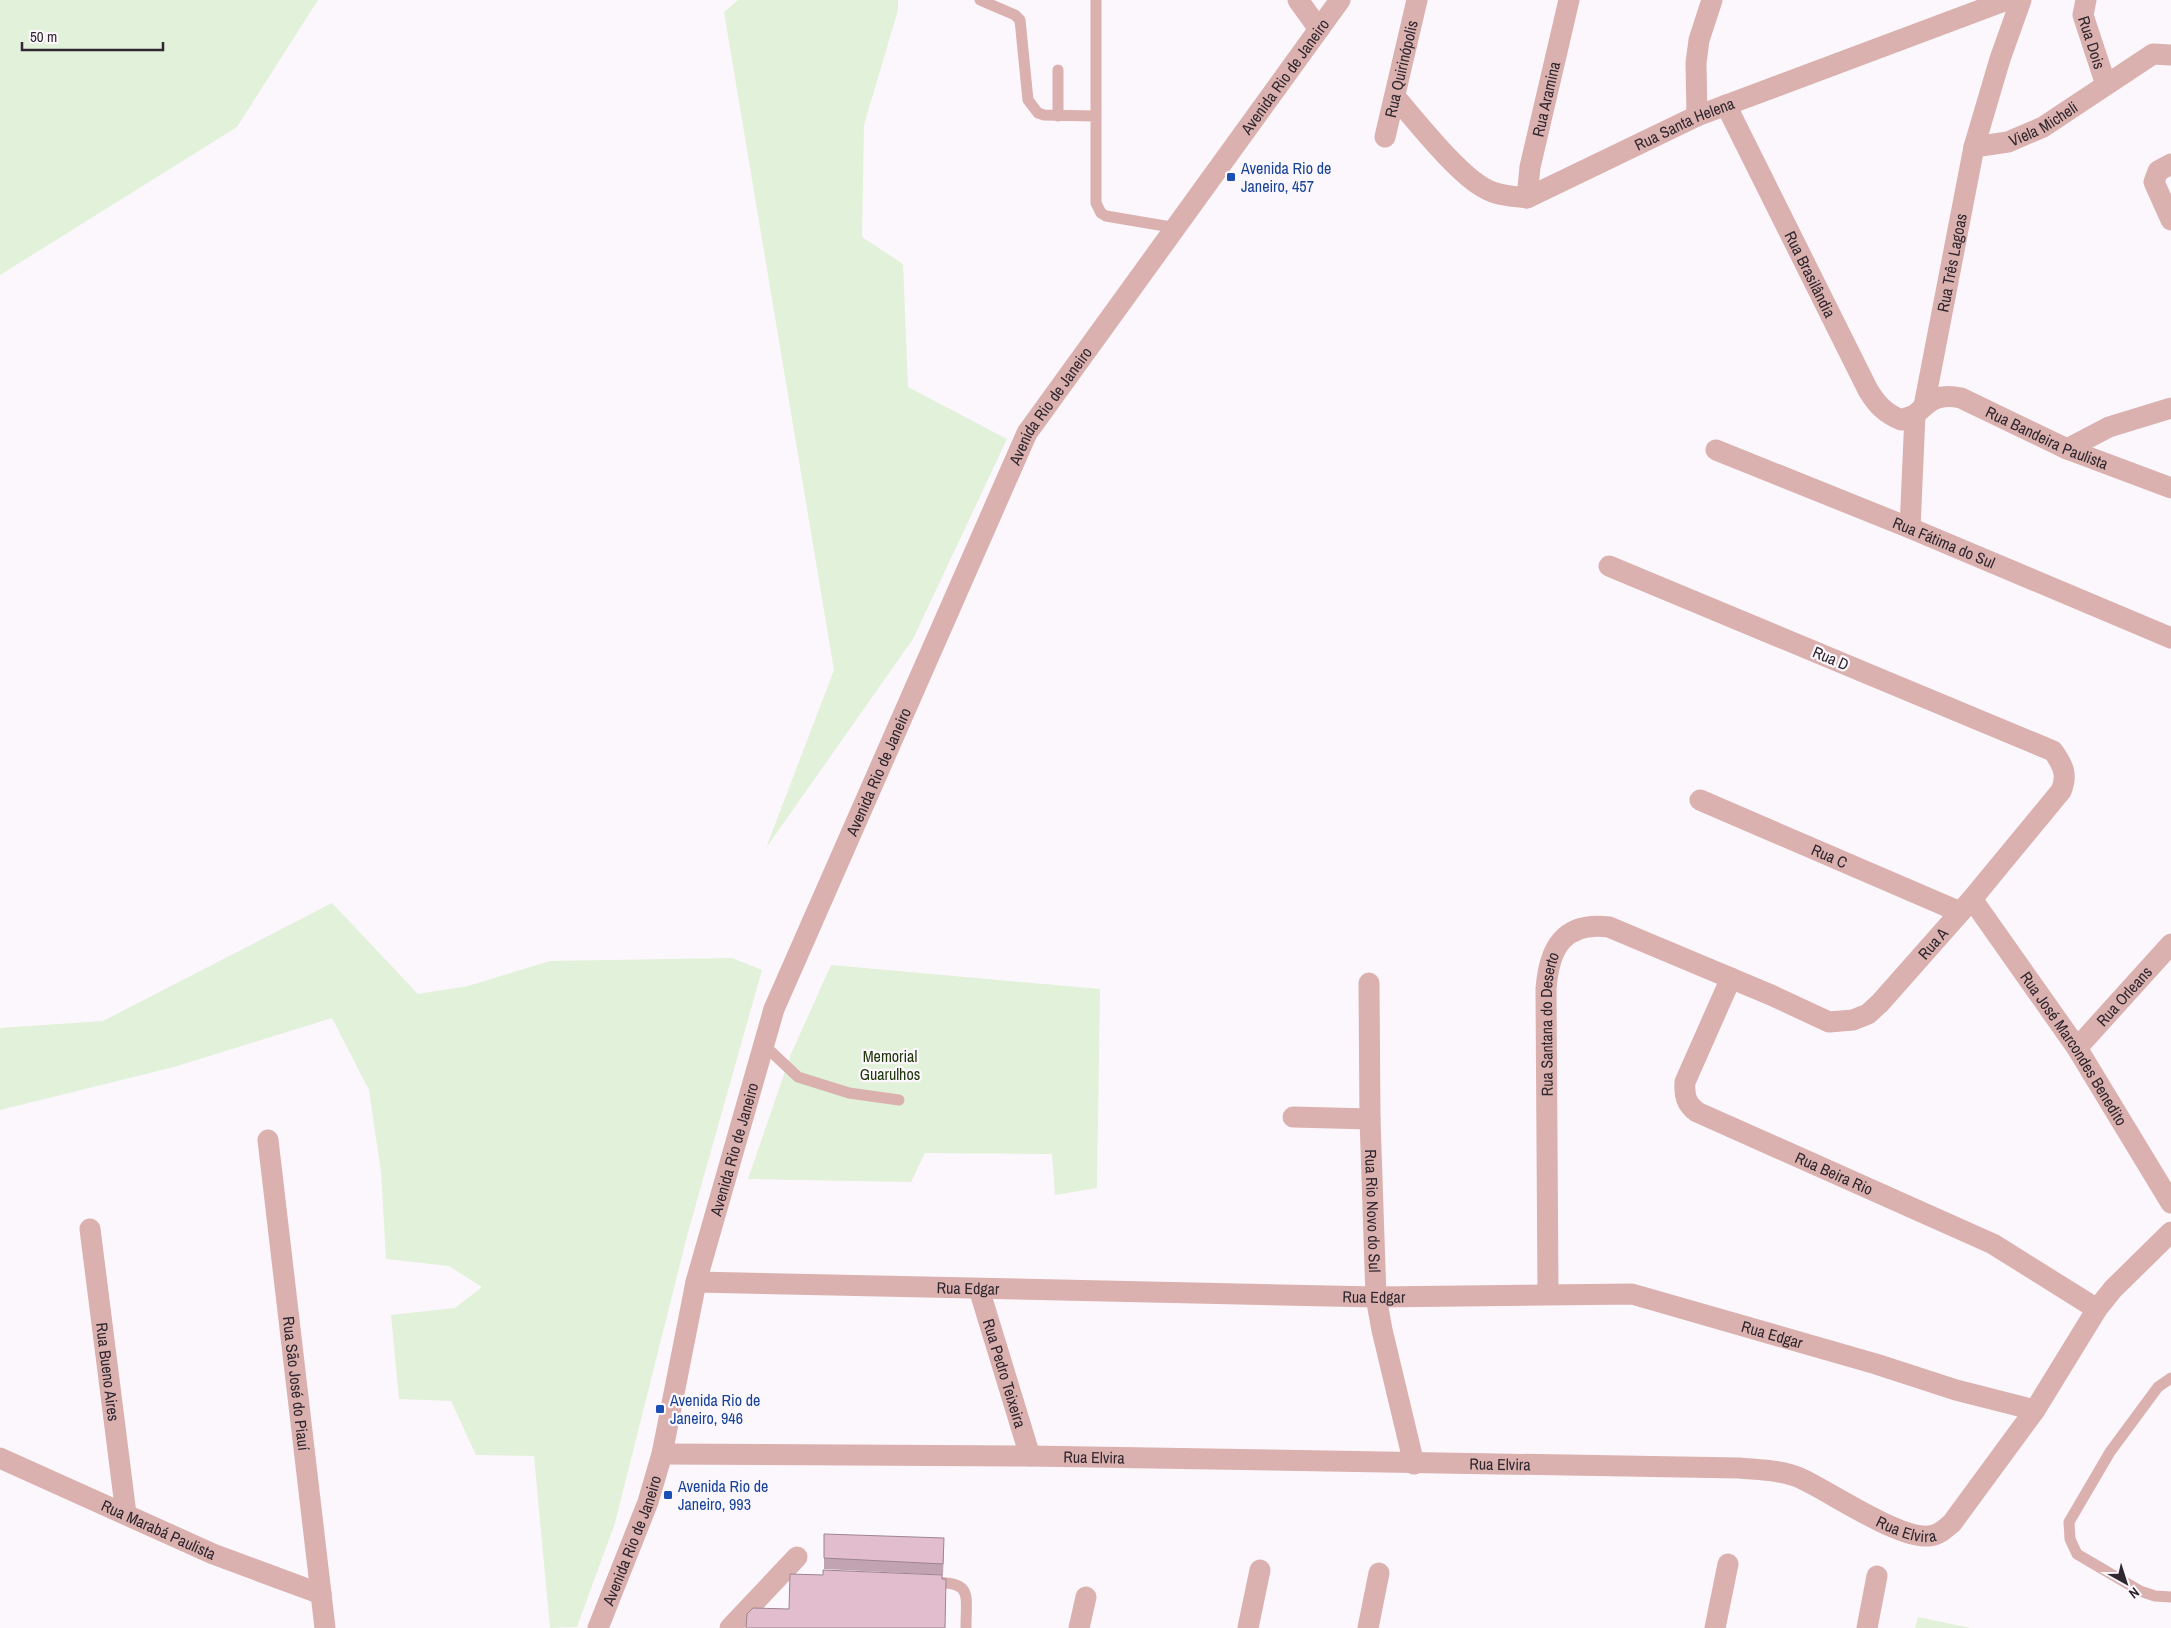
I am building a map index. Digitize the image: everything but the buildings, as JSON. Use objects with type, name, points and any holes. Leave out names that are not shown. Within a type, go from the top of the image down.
[{"type":"street","points":[[1298,0],[1319,29]]},
{"type":"street","name":"Avenida Rio de Janeiro","points":[[598,1628],[648,1502],[662,1454],[696,1282],[774,1009],[1028,432],[1340,0]]},
{"type":"street","name":"Rua Quirinópolis","points":[[1385,137],[1396,98],[1417,0]]},
{"type":"street","name":"Rua Aramina","points":[[1527,198],[1530,167],[1568,0]]},
{"type":"street","points":[[1698,116],[1696,63],[1699,40],[1712,0]]},
{"type":"street","name":"Rua Santa Helena","points":[[1527,198],[1698,116],[2007,0]]},
{"type":"street","name":"Rua Três Lagoas","points":[[1910,528],[1919,410],[1974,147],[2000,59],[2021,0]]},
{"type":"street","name":"Rua Dois","points":[[2086,0],[2083,15],[2106,84]]},
{"type":"street","name":"Viela Micheli","points":[[1974,147],[2008,142],[2043,127],[2153,54],[2171,55]]},
{"type":"street","points":[[1396,98],[1467,176],[1485,189],[1502,195],[1527,198]]},
{"type":"street","name":"Rua Brasilândia","points":[[1726,105],[1868,390],[1877,404],[1889,415],[1901,420],[1919,410]]},
{"type":"street","points":[[2171,164],[2158,171],[2154,182],[2171,220]]},
{"type":"street","name":"Rua Bandeira Paulista","points":[[1919,410],[1935,397],[1947,395],[1961,398],[2067,449],[2171,488]]},
{"type":"street","points":[[2067,449],[2109,427],[2171,408]]},
{"type":"street","name":"Rua Fátima do Sul","points":[[1716,450],[1910,528],[2171,638]]},
{"type":"street","name":"Rua D","points":[[1609,566],[2053,751]]},
{"type":"street","name":"Rua A","points":[[1731,978],[1830,1022],[1853,1020],[1868,1014],[1880,1003],[1966,905],[2061,791],[2065,774],[2062,763],[2053,751]]},
{"type":"street","name":"Rua C","points":[[1700,800],[1966,905]]},
{"type":"street","name":"Rua José Marcondes Benedito","points":[[1966,905],[2076,1048],[2171,1202]]},
{"type":"street","name":"Rua Santana do Deserto","points":[[1548,1294],[1546,990],[1548,966],[1554,950],[1568,934],[1582,928],[1593,925],[1610,927],[1731,978]]},
{"type":"street","name":"Rua Orleans","points":[[2076,1048],[2171,944]]},
{"type":"street","name":"Rua Beira Rio","points":[[1731,978],[1685,1082],[1684,1095],[1690,1107],[1697,1112],[1993,1244],[2097,1310]]},
{"type":"street","name":"Rua Rio Novo do Sul","points":[[1369,983],[1370,1119],[1376,1297],[1414,1464]]},
{"type":"street","points":[[1293,1117],[1370,1119]]},
{"type":"street","name":"Rua São José do Piauí","points":[[268,1140],[325,1628]]},
{"type":"street","name":"Rua Bueno Aires","points":[[90,1229],[126,1514]]},
{"type":"street","name":"Rua Elvira","points":[[662,1454],[1030,1456],[1414,1464],[1740,1468],[1773,1471],[1798,1477],[1893,1527],[1916,1535],[1930,1536],[1942,1532],[1952,1522],[2035,1410],[2097,1310],[2113,1289],[2171,1232]]},
{"type":"street","name":"Rua Edgar","points":[[696,1282],[979,1290],[1376,1297],[1632,1294],[1876,1364],[1956,1390],[2035,1410]]},
{"type":"street","name":"Rua Pedro Teixeira","points":[[979,1290],[1030,1456]]},
{"type":"street","name":"Rua Marabá Paulista","points":[[0,1458],[213,1554],[321,1594]]},
{"type":"street","points":[[730,1628],[797,1557]]},
{"type":"street","points":[[1715,1628],[1728,1564]]},
{"type":"street","points":[[1248,1628],[1260,1570]]},
{"type":"street","points":[[1368,1628],[1380,1573]]},
{"type":"street","points":[[1867,1628],[1878,1576]]},
{"type":"street","points":[[1079,1628],[1086,1597]]},
{"type":"lane","points":[[980,0],[1015,15],[1020,20],[1028,100],[1038,113],[1058,116],[1096,116]]},
{"type":"lane","points":[[1096,0],[1096,203],[1098,209],[1106,216],[1177,228]]},
{"type":"lane","points":[[1058,70],[1058,116]]},
{"type":"lane","points":[[764,1045],[798,1077],[849,1093],[899,1100]]},
{"type":"lane","points":[[2171,1378],[2158,1387],[2110,1452],[2069,1522],[2070,1539],[2077,1554],[2140,1591],[2155,1596],[2171,1598]]},
{"type":"lane","points":[[915,1581],[955,1583],[962,1588],[966,1596],[966,1628]]},
{"type":"green space","points":[[0,0],[318,0],[237,127],[0,275]]},
{"type":"green space","points":[[738,0],[898,0],[898,10],[864,125],[862,237],[903,264],[908,387],[1007,439],[913,639],[766,848],[834,670],[724,12]]},
{"type":"green space","points":[[332,903],[418,994],[468,986],[550,961],[732,958],[762,970],[687,1236],[615,1523],[577,1627],[550,1628],[534,1456],[476,1455],[451,1401],[399,1399],[391,1315],[455,1308],[482,1287],[449,1266],[386,1259],[381,1172],[369,1090],[332,1018],[174,1067],[0,1110],[0,1028],[103,1021]]},
{"type":"green space","name":"Memorial Guarulhos","points":[[831,965],[1100,989],[1097,1188],[1055,1195],[1052,1154],[925,1153],[911,1182],[748,1179],[791,1054]]},
{"type":"green space","points":[[1918,1617],[1971,1628],[1915,1628]]},
{"type":"place","name":"Avenida Rio de Janeiro, 457","points":[[1231,177]]},
{"type":"place","name":"Avenida Rio de Janeiro, 946","points":[[660,1409]]},
{"type":"place","name":"Avenida Rio de Janeiro, 993","points":[[668,1495]]}]
